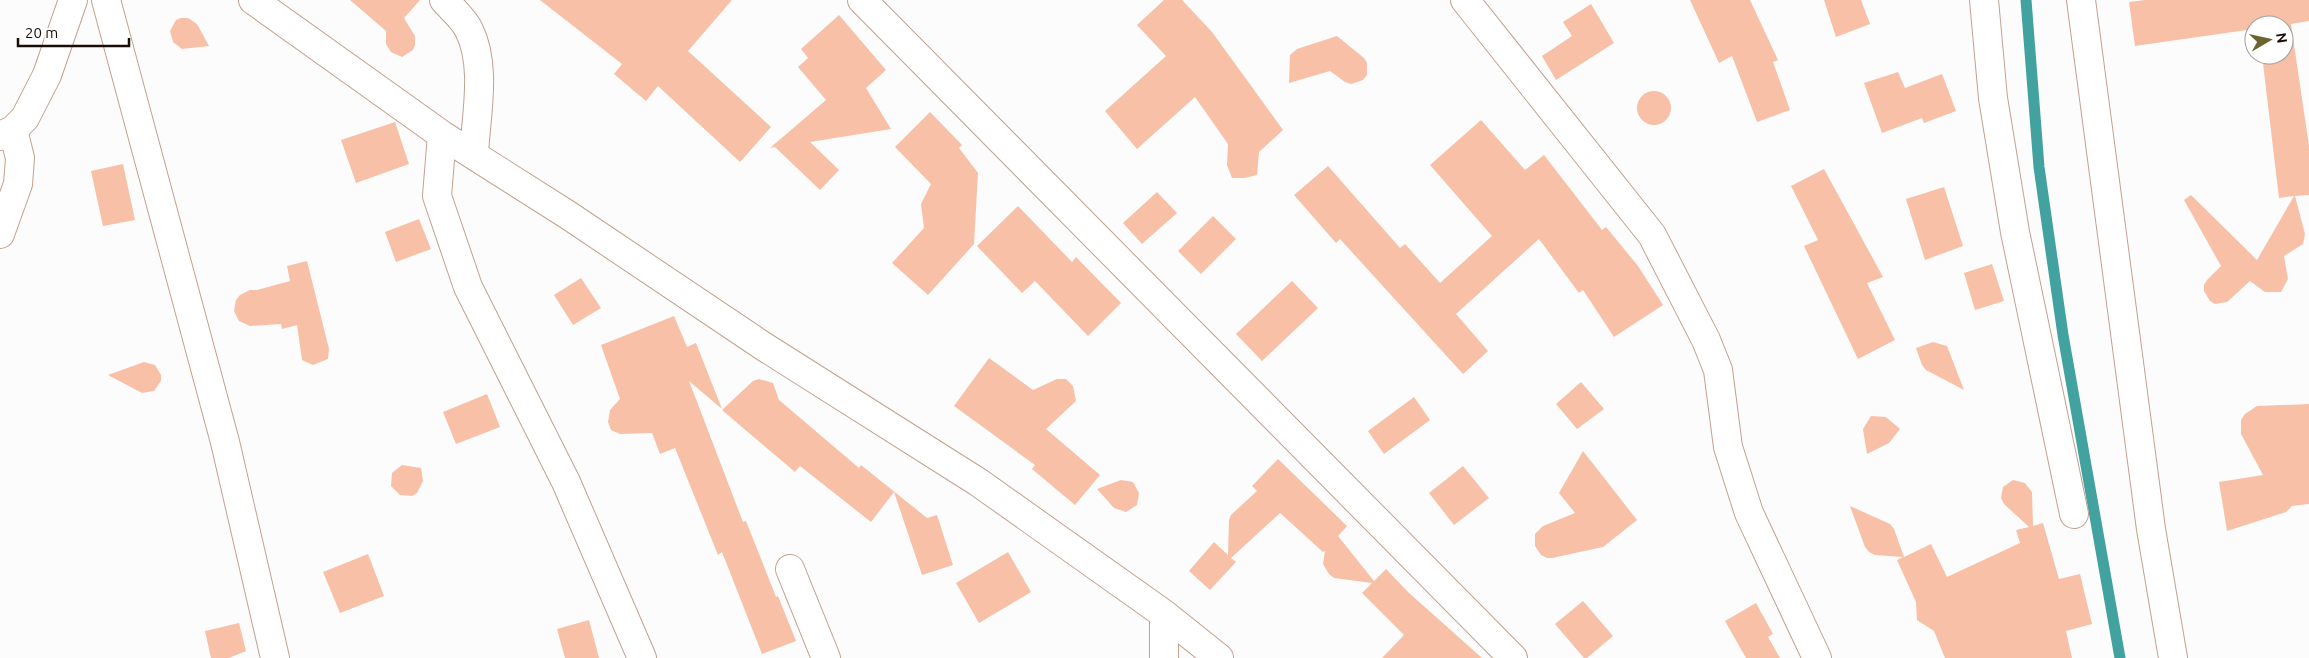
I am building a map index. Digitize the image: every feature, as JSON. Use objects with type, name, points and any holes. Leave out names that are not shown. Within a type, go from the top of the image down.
[{"type":"street","points":[[0,234],[18,184],[20,158],[6,133],[25,118],[47,76],[73,0]]},
{"type":"street","points":[[106,0],[225,442],[275,658]]},
{"type":"street","points":[[253,0],[442,135],[474,154],[763,346],[978,482],[1164,614],[1219,658]]},
{"type":"street","points":[[444,0],[469,29],[477,56],[478,85],[474,154]]},
{"type":"street","points":[[862,0],[1436,578],[1513,658]]},
{"type":"street","points":[[1465,0],[1652,235],[1706,340],[1718,370],[1728,447],[1750,513],[1817,658]]},
{"type":"street","points":[[1984,0],[1993,98],[2015,232],[2074,514]]},
{"type":"street","points":[[2081,0],[2151,529],[2174,658]]},
{"type":"street","points":[[442,135],[437,196],[468,287],[566,482],[642,658]]},
{"type":"street","points":[[790,570],[826,658]]},
{"type":"street","points":[[1164,614],[1164,658]]},
{"type":"building","points":[[350,0],[420,0],[404,18],[415,36],[413,50],[402,57],[391,52],[386,44],[386,31]]},
{"type":"building","points":[[540,0],[732,0],[688,51],[771,127],[740,162],[658,86],[646,101],[614,74],[622,64]]},
{"type":"building","points":[[1164,0],[1182,0],[1212,32],[1283,130],[1259,152],[1257,175],[1245,178],[1232,178],[1227,165],[1228,144],[1195,97],[1137,149],[1105,111],[1166,56],[1137,25]]},
{"type":"building","points":[[1690,0],[1750,0],[1778,60],[1773,62],[1790,110],[1757,122],[1732,56],[1719,63]]},
{"type":"building","points":[[1824,0],[1861,0],[1870,24],[1836,37]]},
{"type":"building","points":[[2145,0],[2309,0],[2309,21],[2294,24],[2294,15],[2244,15],[2244,30],[2135,46],[2129,2]]},
{"type":"building","points":[[1591,4],[1614,43],[1556,80],[1542,56],[1572,36],[1563,22]]},
{"type":"building","points":[[839,15],[886,70],[866,88],[891,129],[810,142],[839,170],[820,190],[775,147],[770,148],[826,100],[798,67],[808,58],[801,49]]},
{"type":"building","points":[[188,18],[197,24],[209,46],[182,49],[173,42],[170,31],[176,20]]},
{"type":"building","points":[[1337,36],[1364,58],[1367,63],[1367,75],[1363,80],[1351,84],[1330,71],[1289,83],[1290,55],[1297,49]]},
{"type":"building","points":[[2294,44],[2309,146],[2309,195],[2295,196],[2305,234],[2303,244],[2284,256],[2288,279],[2281,292],[2265,292],[2250,281],[2227,302],[2215,304],[2210,301],[2204,291],[2204,285],[2221,266],[2184,200],[2191,195],[2257,260],[2294,196],[2279,198],[2263,65],[2294,65]]},
{"type":"building","points":[[1898,72],[1905,88],[1942,74],[1956,111],[1924,123],[1922,118],[1882,133],[1864,83]]},
{"type":"building","points":[[1654,91],[1661,92],[1666,96],[1670,101],[1670,115],[1666,120],[1661,124],[1654,125],[1647,124],[1642,120],[1638,115],[1637,108],[1638,101],[1642,96],[1647,92]]},
{"type":"building","points":[[930,112],[962,145],[959,148],[978,173],[974,244],[928,295],[892,263],[924,228],[921,204],[931,184],[895,147]]},
{"type":"building","points":[[1481,120],[1525,170],[1544,155],[1602,230],[1606,227],[1638,266],[1663,305],[1614,337],[1583,290],[1579,293],[1539,239],[1456,314],[1488,351],[1463,374],[1340,239],[1336,243],[1294,195],[1328,166],[1400,248],[1405,244],[1440,283],[1492,236],[1430,165]]},
{"type":"building","points":[[395,122],[409,164],[356,183],[341,140]]},
{"type":"building","points":[[123,164],[135,220],[103,226],[91,171]]},
{"type":"building","points":[[1824,169],[1883,277],[1867,283],[1895,340],[1858,359],[1804,246],[1818,240],[1791,186]]},
{"type":"building","points":[[1944,187],[1963,246],[1925,260],[1906,199]]},
{"type":"building","points":[[1157,192],[1177,213],[1142,244],[1123,223]]},
{"type":"building","points":[[1018,206],[1072,262],[1076,257],[1121,303],[1088,336],[1035,281],[1022,293],[977,246]]},
{"type":"building","points":[[1213,216],[1236,239],[1201,274],[1178,251]]},
{"type":"building","points":[[419,219],[431,249],[396,262],[385,232]]},
{"type":"building","points":[[307,261],[329,349],[328,359],[313,365],[302,360],[297,325],[282,329],[281,324],[250,326],[239,321],[234,311],[236,300],[240,295],[250,290],[257,290],[290,281],[287,266]]},
{"type":"building","points":[[1992,264],[2004,301],[1975,310],[1964,273]]},
{"type":"building","points":[[581,278],[601,308],[573,325],[554,295]]},
{"type":"building","points":[[1292,281],[1318,308],[1262,361],[1236,334]]},
{"type":"building","points":[[674,316],[687,347],[696,343],[722,409],[689,381],[743,522],[746,521],[776,597],[778,596],[796,641],[762,654],[722,552],[718,555],[675,448],[660,454],[652,433],[620,434],[611,430],[608,422],[610,410],[620,399],[601,345]]},
{"type":"building","points":[[1933,342],[1947,346],[1964,390],[1926,370],[1922,365],[1916,348]]},
{"type":"building","points":[[989,358],[1033,390],[1057,379],[1066,379],[1073,386],[1076,401],[1046,429],[1100,475],[1075,505],[1032,469],[1035,465],[954,406]]},
{"type":"building","points":[[144,362],[155,365],[161,375],[161,381],[154,391],[142,393],[108,375]]},
{"type":"building","points":[[759,379],[773,383],[779,400],[859,468],[861,465],[927,518],[937,515],[953,565],[922,575],[894,492],[871,522],[800,466],[795,472],[722,410],[753,381]]},
{"type":"building","points":[[1581,382],[1604,409],[1577,429],[1556,404]]},
{"type":"building","points":[[487,394],[500,427],[456,444],[443,412]]},
{"type":"building","points":[[1414,397],[1430,420],[1384,454],[1368,431]]},
{"type":"building","points":[[2309,404],[2309,504],[2292,506],[2286,512],[2227,531],[2219,482],[2263,475],[2241,434],[2241,420],[2245,414],[2257,406]]},
{"type":"building","points":[[1871,416],[1886,417],[1900,429],[1889,443],[1867,454],[1863,429]]},
{"type":"building","points":[[1583,451],[1637,520],[1603,547],[1547,558],[1541,555],[1535,546],[1535,534],[1543,526],[1575,513],[1559,493]]},
{"type":"building","points":[[1278,459],[1347,526],[1338,536],[1374,581],[1386,569],[1408,592],[1482,658],[1382,658],[1404,635],[1362,593],[1372,583],[1334,578],[1323,564],[1325,551],[1323,552],[1280,513],[1231,558],[1236,562],[1210,590],[1189,571],[1214,542],[1228,555],[1229,520],[1231,515],[1257,491],[1252,486]]},
{"type":"building","points":[[402,465],[421,468],[423,481],[417,493],[412,496],[400,495],[391,486],[392,473]]},
{"type":"building","points":[[1463,466],[1489,498],[1454,525],[1429,493]]},
{"type":"building","points":[[1121,480],[1133,482],[1139,493],[1137,505],[1126,512],[1114,508],[1097,489]]},
{"type":"building","points":[[2013,480],[2025,483],[2032,492],[2033,526],[2043,523],[2059,579],[2080,574],[2092,624],[2066,631],[2072,658],[1945,658],[1934,631],[1917,620],[1916,602],[1897,560],[1903,557],[1875,555],[1869,552],[1865,547],[1850,506],[1890,524],[1894,529],[1904,557],[1931,544],[1947,577],[2020,543],[2016,530],[2029,527],[2004,504],[2001,498],[2003,487]]},
{"type":"building","points":[[1008,552],[1031,592],[979,623],[956,583]]},
{"type":"building","points":[[368,554],[384,596],[340,613],[323,572]]},
{"type":"building","points":[[1583,601],[1613,636],[1587,658],[1584,658],[1555,624]]},
{"type":"building","points":[[1756,603],[1773,634],[1768,637],[1780,658],[1746,658],[1725,621]]},
{"type":"building","points":[[589,620],[599,658],[565,658],[557,629]]},
{"type":"building","points":[[239,623],[246,651],[229,658],[211,658],[205,631]]},
{"type":"waterway","points":[[2026,0],[2039,167],[2063,335],[2120,658]]}]
